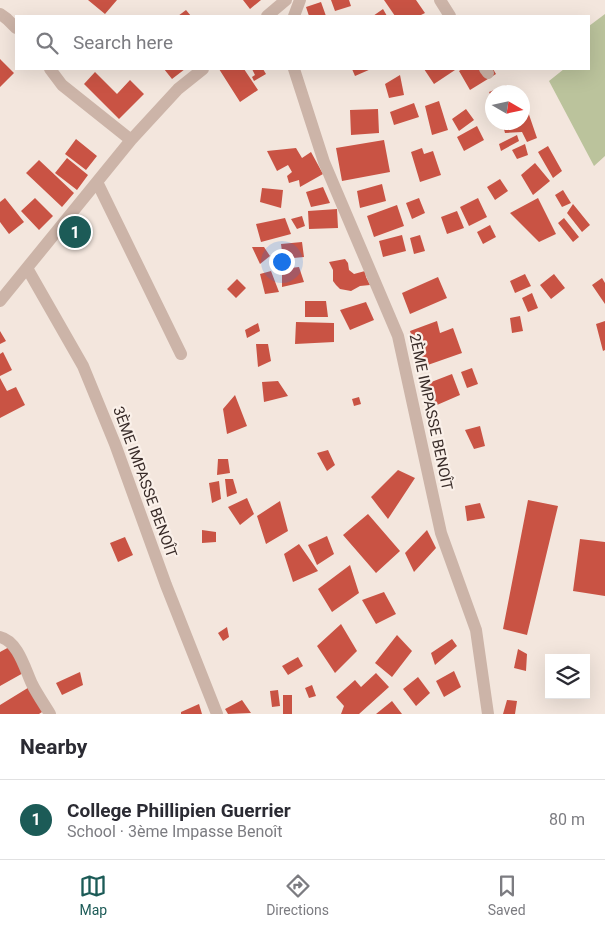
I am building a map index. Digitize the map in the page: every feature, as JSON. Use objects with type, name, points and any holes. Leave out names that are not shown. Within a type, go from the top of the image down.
[{"type":"street","points":[[268,15],[286,0]]},
{"type":"street","points":[[294,15],[300,0]]},
{"type":"street","points":[[440,0],[449,15]]},
{"type":"street","points":[[0,14],[8,18],[15,27]]},
{"type":"street","points":[[51,70],[62,84],[131,140]]},
{"type":"street","points":[[0,300],[131,140],[178,89],[202,70]]},
{"type":"street","name":"2ÈME IMPASSE BENOÎT","points":[[294,70],[324,162],[398,336],[441,533],[476,630],[488,714]]},
{"type":"street","points":[[97,182],[181,354]]},
{"type":"street","name":"3ÈME IMPASSE BENOÎT","points":[[27,268],[83,366],[115,444],[166,586],[217,714]]},
{"type":"street","points":[[0,637],[3,637],[13,645],[32,685],[50,714]]},
{"type":"green space","points":[[605,14],[605,156],[594,166],[549,81],[563,70],[590,70],[590,25]]},
{"type":"building","points":[[88,0],[117,0],[105,14]]},
{"type":"building","points":[[243,0],[261,0],[250,9]]},
{"type":"building","points":[[331,0],[349,0],[351,6],[335,11]]},
{"type":"building","points":[[384,0],[416,0],[425,13],[421,15],[394,15]]},
{"type":"building","points":[[321,2],[326,15],[309,15],[306,7]]},
{"type":"building","points":[[383,9],[386,15],[374,15]]},
{"type":"building","points":[[186,10],[190,15],[179,15]]},
{"type":"building","points":[[0,59],[14,73],[0,87]]},
{"type":"building","points":[[165,70],[184,70],[172,79]]},
{"type":"building","points":[[220,70],[245,70],[258,90],[240,102]]},
{"type":"building","points":[[252,70],[264,70],[266,74],[254,81],[252,77],[255,75]]},
{"type":"building","points":[[352,70],[369,70],[355,76]]},
{"type":"building","points":[[425,70],[455,70],[434,84]]},
{"type":"building","points":[[494,70],[496,74],[470,90],[459,71]]},
{"type":"building","points":[[95,72],[117,94],[130,80],[144,94],[119,119],[84,84]]},
{"type":"building","points":[[400,75],[404,95],[389,98],[385,84]]},
{"type":"building","points":[[439,101],[448,130],[432,135],[425,106]]},
{"type":"building","points":[[414,103],[419,117],[394,125],[390,112]]},
{"type":"building","points":[[378,109],[379,133],[351,135],[350,110]]},
{"type":"building","points":[[466,109],[474,120],[459,131],[452,119]]},
{"type":"building","points":[[530,118],[537,138],[527,142],[522,132],[505,133],[504,130],[530,130]]},
{"type":"building","points":[[477,126],[484,140],[464,151],[457,137]]},
{"type":"building","points":[[517,135],[519,141],[501,151],[499,144]]},
{"type":"building","points":[[76,139],[97,156],[86,170],[65,154]]},
{"type":"building","points":[[384,140],[390,172],[342,181],[336,148]]},
{"type":"building","points":[[525,144],[528,155],[517,159],[512,150]]},
{"type":"building","points":[[548,146],[562,171],[553,178],[538,152]]},
{"type":"building","points":[[296,148],[302,158],[311,152],[323,174],[300,187],[299,180],[289,183],[287,176],[292,172],[288,165],[277,171],[267,151]]},
{"type":"building","points":[[422,148],[424,154],[433,151],[441,175],[420,182],[411,152]]},
{"type":"building","points":[[67,158],[88,175],[77,190],[55,173]]},
{"type":"building","points":[[39,160],[74,193],[62,207],[26,173]]},
{"type":"building","points":[[535,163],[550,181],[533,195],[521,175]]},
{"type":"building","points":[[500,179],[508,191],[495,200],[487,187]]},
{"type":"building","points":[[382,184],[386,201],[360,208],[357,191]]},
{"type":"building","points":[[323,187],[330,203],[311,207],[306,192]]},
{"type":"building","points":[[262,188],[283,190],[281,208],[260,202]]},
{"type":"building","points":[[563,190],[571,203],[562,207],[555,195]]},
{"type":"building","points":[[5,198],[24,222],[9,234],[0,222],[0,202]]},
{"type":"building","points":[[35,198],[53,216],[39,230],[21,211]]},
{"type":"building","points":[[419,198],[425,213],[412,219],[406,203]]},
{"type":"building","points":[[478,198],[487,217],[469,226],[460,207]]},
{"type":"building","points":[[538,198],[556,234],[539,242],[510,213]]},
{"type":"building","points":[[573,204],[590,225],[582,232],[567,213]]},
{"type":"building","points":[[397,205],[404,226],[374,237],[367,216]]},
{"type":"building","points":[[337,209],[338,228],[309,229],[308,211]]},
{"type":"building","points":[[457,211],[464,228],[447,234],[441,217]]},
{"type":"building","points":[[302,216],[305,226],[297,229],[291,219]]},
{"type":"building","points":[[285,218],[291,234],[261,242],[256,224]]},
{"type":"building","points":[[564,218],[579,237],[573,242],[558,223]]},
{"type":"building","points":[[490,225],[496,237],[483,244],[477,232]]},
{"type":"building","points":[[402,235],[406,251],[383,257],[379,241]]},
{"type":"building","points":[[420,235],[425,251],[414,254],[410,238]]},
{"type":"building","points":[[302,242],[304,257],[283,259],[281,244]]},
{"type":"building","points":[[252,247],[264,247],[270,256],[260,264]]},
{"type":"building","points":[[345,259],[349,270],[354,274],[365,271],[370,285],[360,286],[351,291],[340,289],[336,285],[333,281],[333,270],[329,262]]},
{"type":"building","points":[[299,267],[304,282],[282,287],[282,269]]},
{"type":"building","points":[[271,271],[279,292],[265,294],[260,274]]},
{"type":"building","points":[[525,274],[531,286],[515,293],[510,281]]},
{"type":"building","points":[[554,274],[565,288],[551,299],[540,285]]},
{"type":"building","points":[[438,277],[447,298],[410,314],[402,293]]},
{"type":"building","points":[[602,278],[605,283],[605,304],[592,285]]},
{"type":"building","points":[[237,279],[246,288],[236,298],[227,289]]},
{"type":"building","points":[[532,293],[538,308],[528,312],[522,298]]},
{"type":"building","points":[[305,301],[326,301],[328,317],[305,317]]},
{"type":"building","points":[[366,302],[374,320],[350,330],[340,310]]},
{"type":"building","points":[[520,316],[523,331],[512,333],[510,318]]},
{"type":"building","points":[[437,321],[440,333],[453,328],[462,353],[422,367],[410,331]]},
{"type":"building","points":[[605,321],[605,350],[603,351],[596,324]]},
{"type":"building","points":[[296,322],[334,323],[334,342],[295,344]]},
{"type":"building","points":[[258,323],[260,331],[247,338],[245,330]]},
{"type":"building","points":[[0,331],[6,341],[0,344]]},
{"type":"building","points":[[256,344],[268,344],[271,361],[258,367]]},
{"type":"building","points":[[3,352],[12,370],[0,376],[0,354]]},
{"type":"building","points":[[472,368],[478,384],[467,388],[461,372]]},
{"type":"building","points":[[452,374],[460,395],[430,408],[421,386]]},
{"type":"building","points":[[0,378],[7,391],[16,387],[25,405],[0,418]]},
{"type":"building","points":[[278,381],[288,396],[264,402],[262,382]]},
{"type":"building","points":[[235,395],[247,426],[227,434],[223,409]]},
{"type":"building","points":[[359,397],[361,404],[354,406],[352,399]]},
{"type":"building","points":[[480,426],[485,446],[474,449],[465,430]]},
{"type":"building","points":[[328,450],[335,465],[327,471],[317,453]]},
{"type":"building","points":[[218,459],[228,459],[230,473],[217,475]]},
{"type":"building","points":[[398,470],[415,478],[388,519],[371,497]]},
{"type":"building","points":[[225,479],[233,479],[237,493],[227,497]]},
{"type":"building","points":[[219,481],[221,499],[212,503],[209,483]]},
{"type":"building","points":[[247,498],[254,514],[240,525],[228,507]]},
{"type":"building","points":[[528,500],[558,506],[527,635],[503,629]]},
{"type":"building","points":[[280,501],[288,531],[266,544],[257,516]]},
{"type":"building","points":[[480,503],[485,518],[467,521],[465,506]]},
{"type":"building","points":[[368,514],[400,551],[376,573],[343,535]]},
{"type":"building","points":[[202,530],[216,532],[216,542],[202,543]]},
{"type":"building","points":[[427,530],[436,548],[414,572],[405,553]]},
{"type":"building","points":[[327,536],[334,554],[317,565],[308,545]]},
{"type":"building","points":[[125,537],[133,555],[118,562],[110,543]]},
{"type":"building","points":[[580,539],[605,542],[605,596],[573,591]]},
{"type":"building","points":[[299,544],[318,571],[293,582],[284,554]]},
{"type":"building","points":[[350,565],[359,593],[332,612],[318,589]]},
{"type":"building","points":[[384,592],[396,614],[376,624],[362,600]]},
{"type":"building","points":[[341,624],[357,651],[335,673],[317,646]]},
{"type":"building","points":[[227,627],[229,637],[223,641],[218,633]]},
{"type":"building","points":[[397,635],[412,651],[392,677],[375,663]]},
{"type":"building","points":[[452,639],[457,646],[435,665],[431,653]]},
{"type":"building","points":[[11,646],[25,672],[0,686],[0,652]]},
{"type":"building","points":[[518,649],[527,654],[526,671],[514,668]]},
{"type":"building","points":[[298,657],[303,666],[288,675],[282,666]]},
{"type":"building","points":[[454,671],[461,687],[444,697],[436,681]]},
{"type":"building","points":[[80,672],[83,685],[62,695],[56,683]]},
{"type":"building","points":[[376,673],[389,687],[359,714],[341,714],[344,706],[336,697],[355,680],[361,687]]},
{"type":"building","points":[[418,677],[430,693],[416,706],[403,689]]},
{"type":"building","points":[[312,685],[316,696],[309,698],[305,688]]},
{"type":"building","points":[[31,686],[45,710],[39,714],[0,714],[0,705]]},
{"type":"building","points":[[278,690],[280,706],[272,707],[270,691]]},
{"type":"building","points":[[283,695],[292,695],[292,714],[283,714]]},
{"type":"building","points":[[242,700],[251,713],[228,714],[225,709]]},
{"type":"building","points":[[507,700],[517,701],[515,714],[503,714]]},
{"type":"building","points":[[392,701],[402,714],[376,714]]},
{"type":"building","points":[[199,704],[202,714],[181,714],[181,712]]},
{"type":"place","name":"College Phillipien Guerrier","points":[[75,232]]}]
